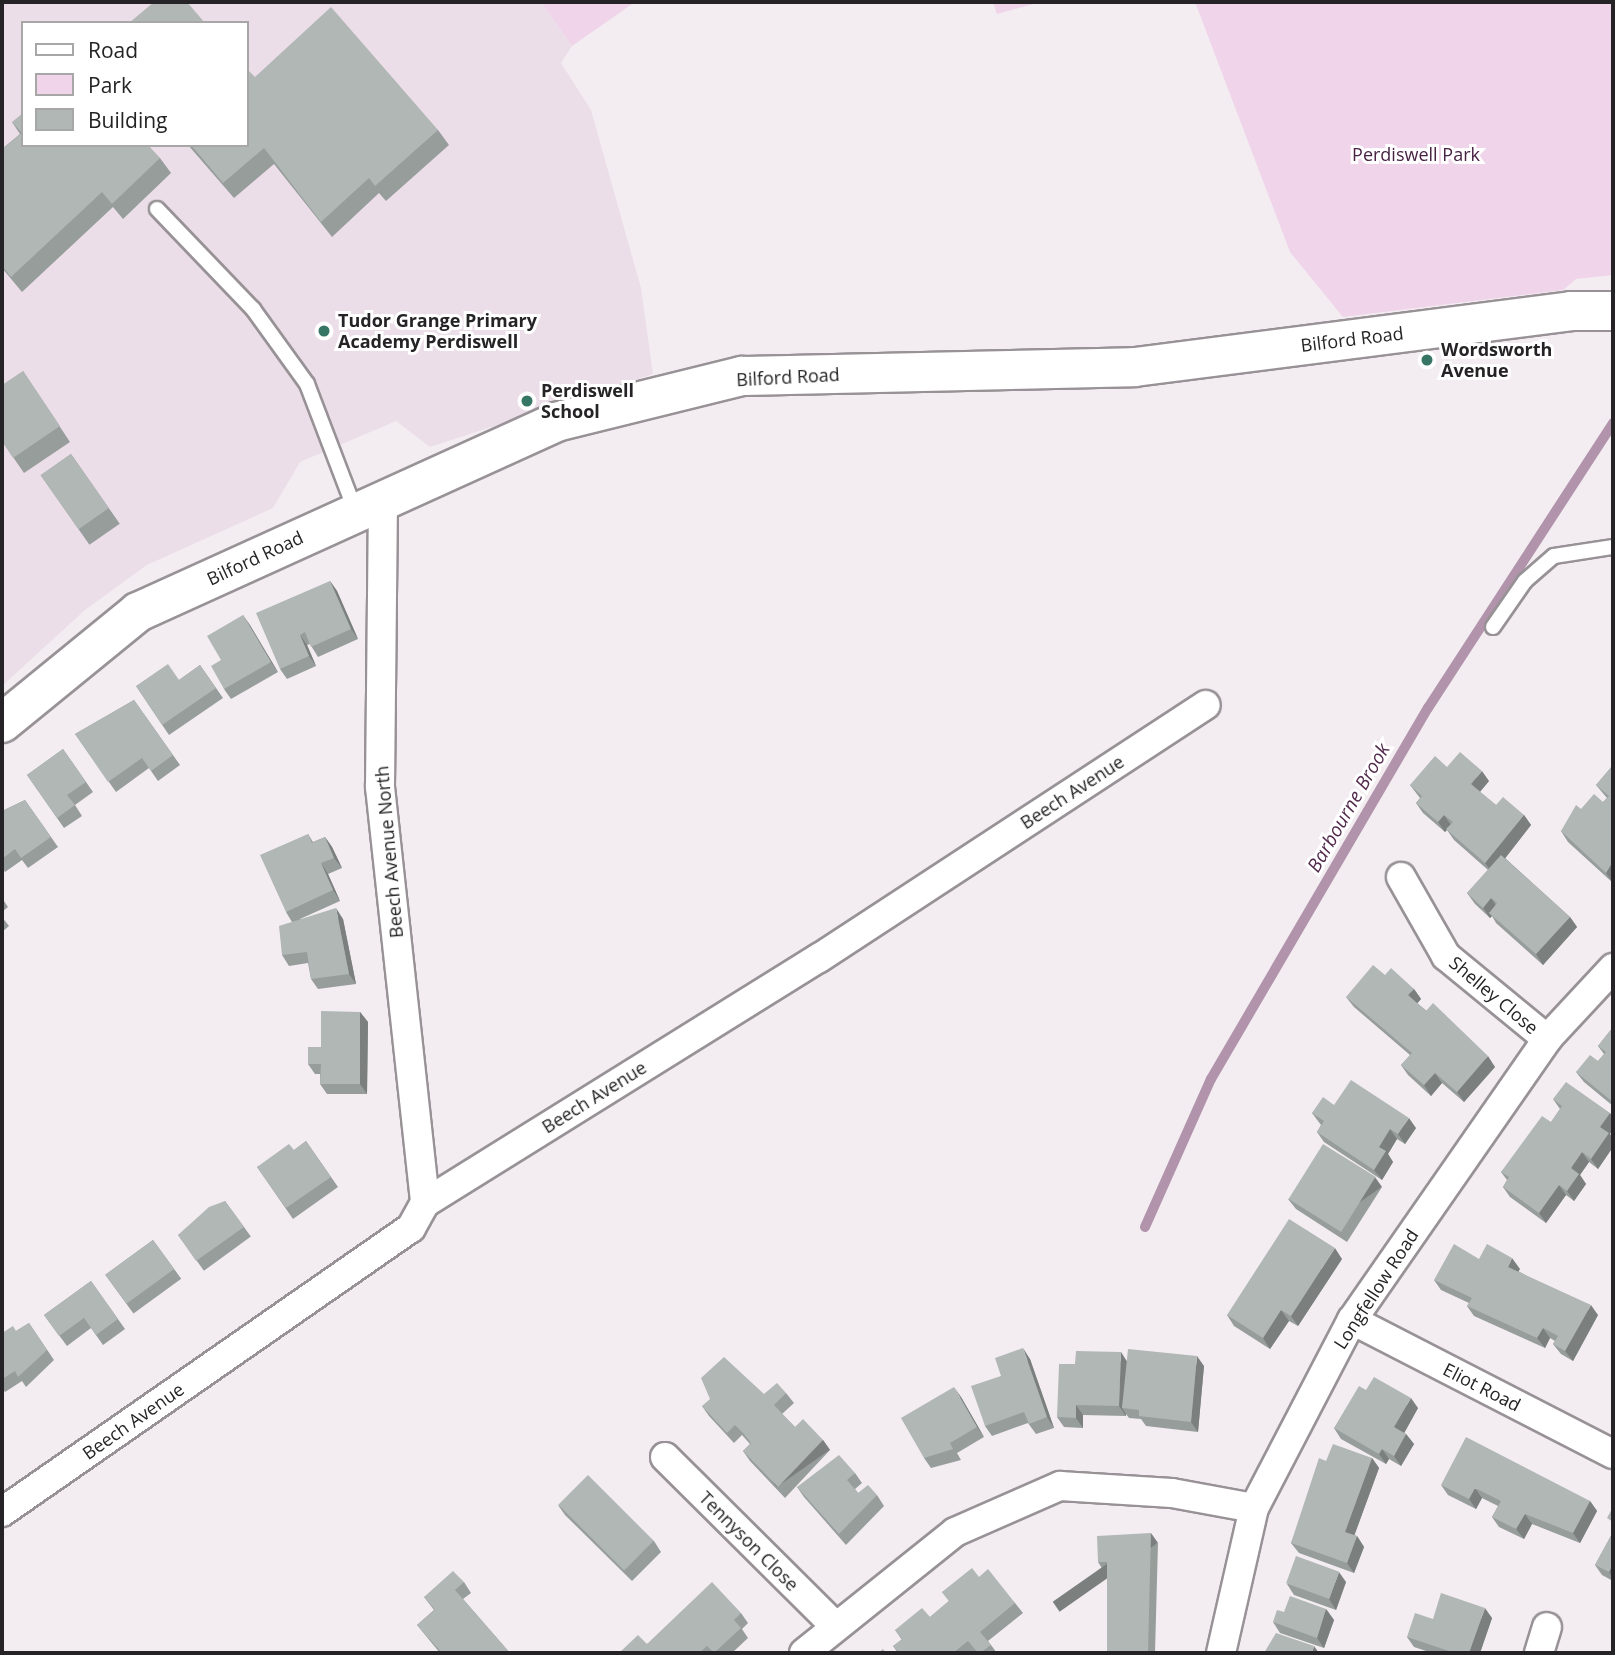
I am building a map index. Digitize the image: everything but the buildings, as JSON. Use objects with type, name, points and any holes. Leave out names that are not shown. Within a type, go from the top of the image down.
[{"type":"main road","name":"Bilford Road","points":[[2,723],[138,612],[556,422],[742,376],[1135,367],[1571,311],[1613,311]]},
{"type":"street","name":"Beech Avenue North","points":[[369,506],[380,787],[425,1203]]},
{"type":"street","name":"Beech Avenue","points":[[2,1512],[411,1228],[425,1203],[819,958],[1206,705]]},
{"type":"street","name":"Shelley Close","points":[[1401,877],[1446,957],[1547,1039]]},
{"type":"street","name":"Longfellow Road","points":[[1221,1653],[1254,1508],[1352,1320],[1547,1039],[1613,968]]},
{"type":"street","name":"Eliot Road","points":[[1352,1320],[1613,1454]]},
{"type":"street","name":"Tennyson Close","points":[[665,1457],[834,1625]]},
{"type":"street","points":[[804,1653],[834,1625],[955,1532],[1060,1486],[1172,1493],[1254,1508]]},
{"type":"lane","points":[[157,209],[253,309],[307,384],[369,506]]},
{"type":"lane","points":[[1493,627],[1525,581],[1554,556],[1613,547]]},
{"type":"shaded area","name":"Tudor Grange Primary Academy Perdiswell","points":[[2,2],[541,2],[572,46],[561,63],[591,110],[641,288],[653,374],[430,447],[396,421],[300,462],[273,508],[147,565],[85,610],[2,686]]},
{"type":"green space","points":[[541,2],[635,2],[572,46]]},
{"type":"green space","points":[[993,2],[1041,2],[997,14]]},
{"type":"green space","name":"Perdiswell Park","points":[[1195,2],[1613,2],[1613,275],[1576,279],[1563,290],[1343,317],[1290,252]]},
{"type":"waterway","name":"Barbourne Brook","points":[[1145,1227],[1211,1079],[1428,708],[1613,423]]},
{"type":"place","name":"Tudor Grange Primary Academy Perdiswell","points":[[324,331]]},
{"type":"place","name":"Wordsworth Avenue","points":[[1427,360]]},
{"type":"place","name":"Perdiswell School","points":[[527,401]]}]
